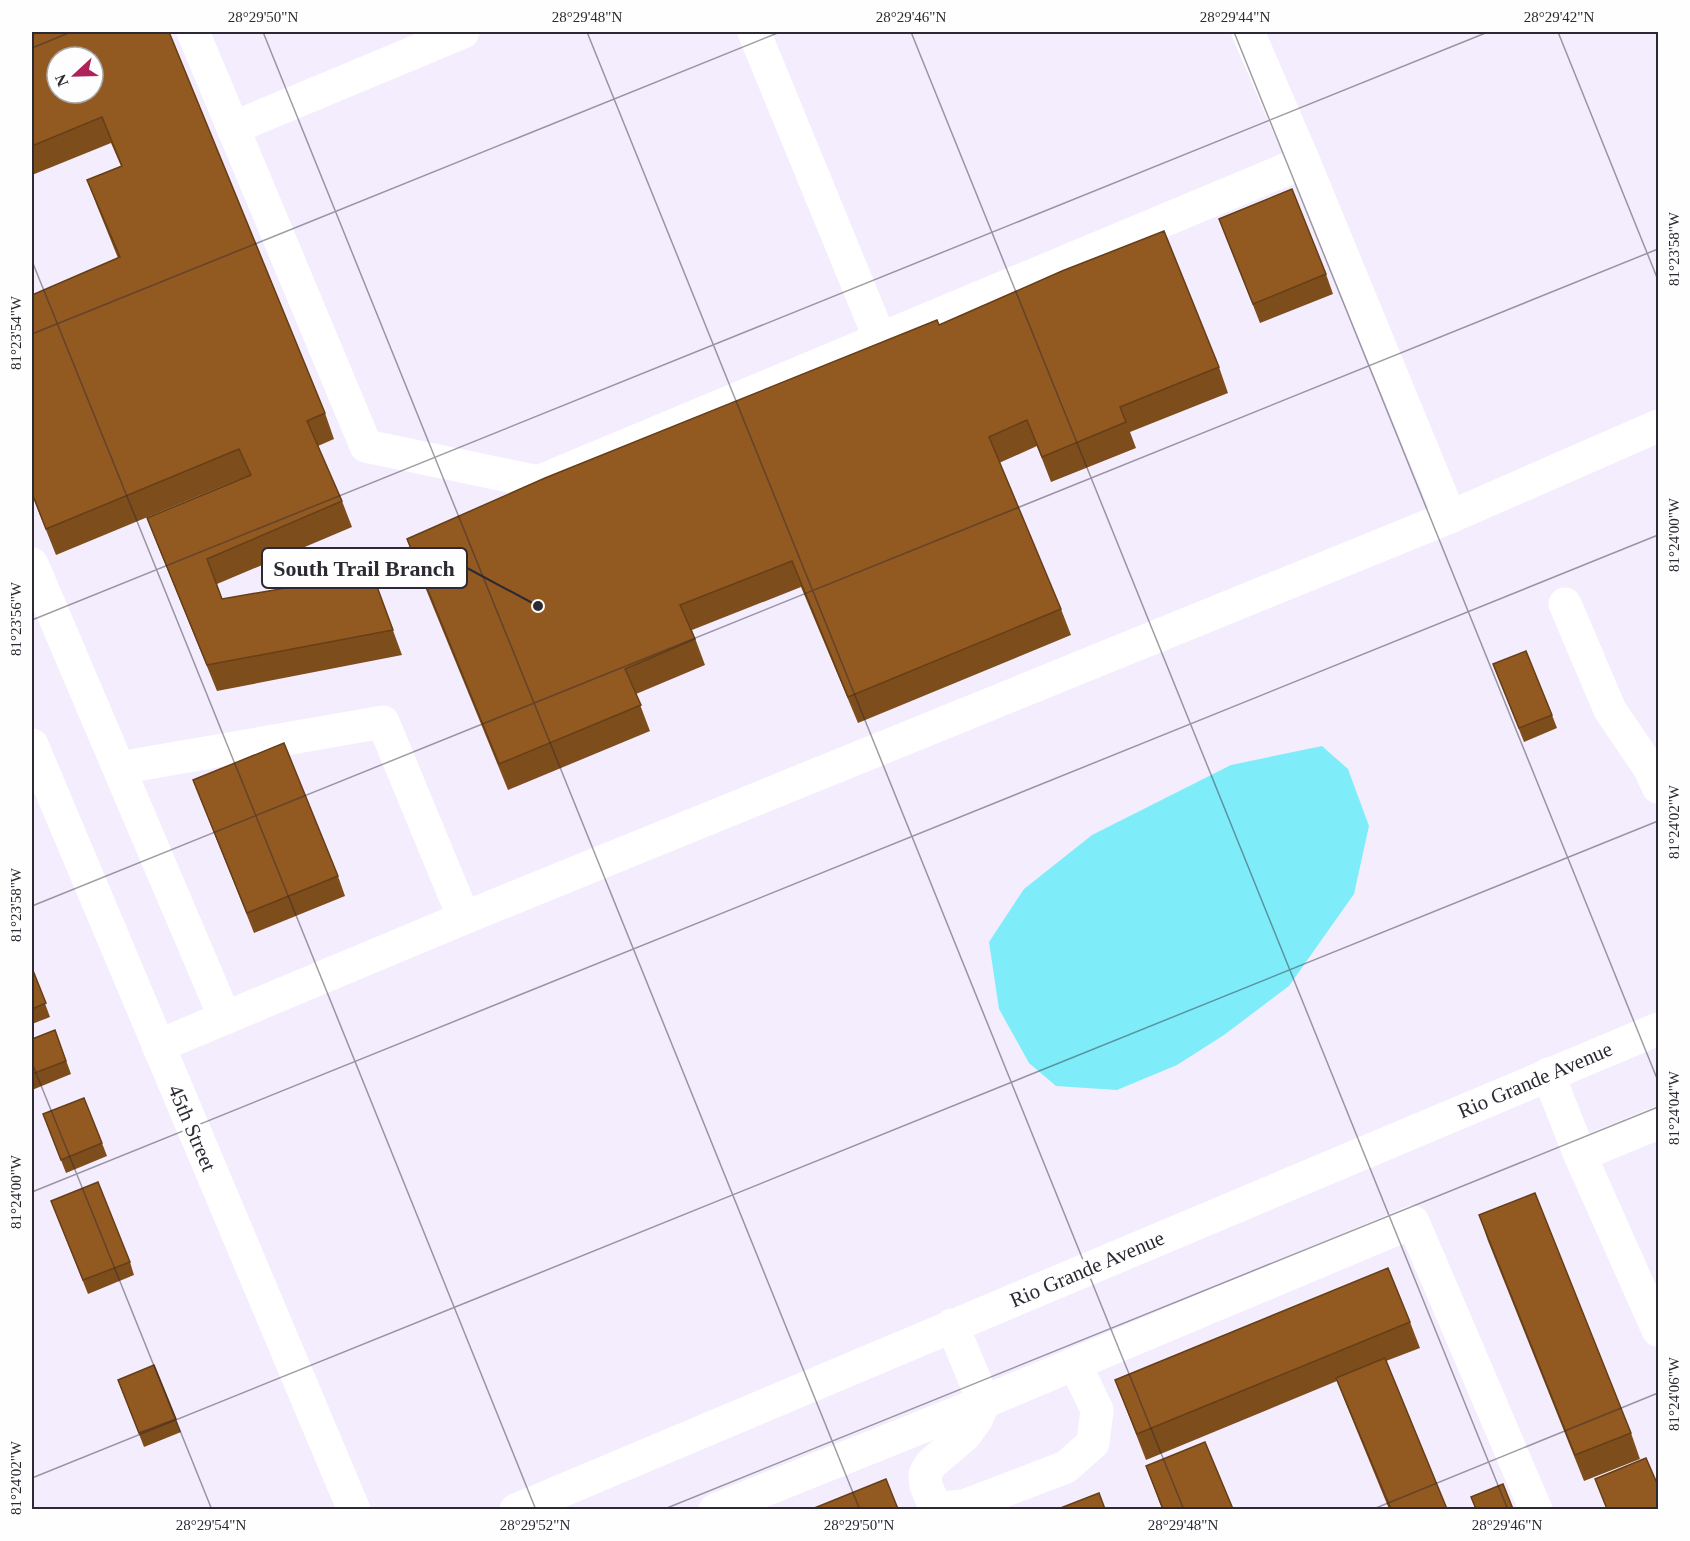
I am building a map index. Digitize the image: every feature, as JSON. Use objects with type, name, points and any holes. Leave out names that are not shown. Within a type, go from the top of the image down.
[{"type":"street","points":[[193,32],[366,446],[538,482],[1304,162]]},
{"type":"street","points":[[232,128],[463,32]]},
{"type":"street","points":[[754,32],[880,339]]},
{"type":"street","points":[[1248,32],[1450,517]]},
{"type":"street","points":[[158,1046],[464,918],[1450,517],[1659,426]]},
{"type":"street","points":[[32,564],[225,1018]]},
{"type":"street","points":[[1565,604],[1610,710],[1659,787]]},
{"type":"street","points":[[118,768],[383,722],[464,918]]},
{"type":"street","name":"45th Street","points":[[32,745],[354,1509]]},
{"type":"street","name":"Rio Grande Avenue","points":[[516,1509],[1659,1029]]},
{"type":"street","points":[[1548,1074],[1580,1155],[1659,1330]]},
{"type":"street","points":[[1580,1155],[1659,1124]]},
{"type":"street","points":[[715,1509],[984,1402],[1413,1222],[1536,1509]]},
{"type":"street","points":[[952,1325],[984,1402],[976,1420],[965,1435],[931,1464],[925,1474],[926,1486],[933,1502],[943,1508],[964,1506],[1066,1467],[1093,1443],[1097,1410],[1088,1358]]},
{"type":"water","points":[[1322,746],[1348,769],[1369,826],[1354,894],[1289,986],[1224,1035],[1177,1065],[1117,1090],[1056,1086],[1029,1063],[999,1009],[989,942],[1024,889],[1092,835],[1231,765]]},
{"type":"building","points":[[32,32],[169,32],[325,413],[307,421],[342,501],[207,559],[222,599],[372,573],[393,630],[207,665],[147,518],[251,475],[239,449],[46,529],[32,493],[32,295],[120,257],[87,180],[122,166],[102,117],[32,146]]},
{"type":"building","points":[[1292,189],[1326,274],[1253,304],[1219,219]]},
{"type":"building","points":[[1164,231],[1219,367],[1120,407],[1126,422],[1042,457],[1027,420],[989,437],[1061,609],[848,697],[792,561],[680,605],[695,639],[625,669],[641,705],[499,764],[407,539],[545,478],[937,320],[939,325],[1062,271]]},
{"type":"building","points":[[1526,651],[1552,715],[1519,728],[1493,664]]},
{"type":"building","points":[[284,743],[338,876],[247,913],[193,780]]},
{"type":"building","points":[[32,968],[46,1003],[32,1009]]},
{"type":"building","points":[[55,1030],[66,1061],[32,1074],[32,1039]]},
{"type":"building","points":[[84,1098],[102,1143],[61,1160],[43,1114]]},
{"type":"building","points":[[98,1182],[130,1262],[83,1280],[51,1201]]},
{"type":"building","points":[[1535,1193],[1631,1433],[1575,1455],[1479,1215]]},
{"type":"building","points":[[1388,1268],[1410,1322],[1137,1434],[1115,1380]]},
{"type":"building","points":[[1385,1358],[1447,1509],[1391,1509],[1336,1378]]},
{"type":"building","points":[[154,1365],[176,1419],[139,1433],[118,1380]]},
{"type":"building","points":[[1205,1442],[1233,1509],[1163,1509],[1146,1466]]},
{"type":"building","points":[[1646,1458],[1659,1488],[1659,1509],[1607,1509],[1595,1479]]},
{"type":"building","points":[[886,1479],[898,1509],[812,1509]]},
{"type":"building","points":[[1503,1484],[1513,1509],[1476,1509],[1471,1497]]},
{"type":"building","points":[[1099,1493],[1105,1509],[1058,1509]]},
{"type":"place","name":"South Trail Branch","points":[[538,606]]}]
